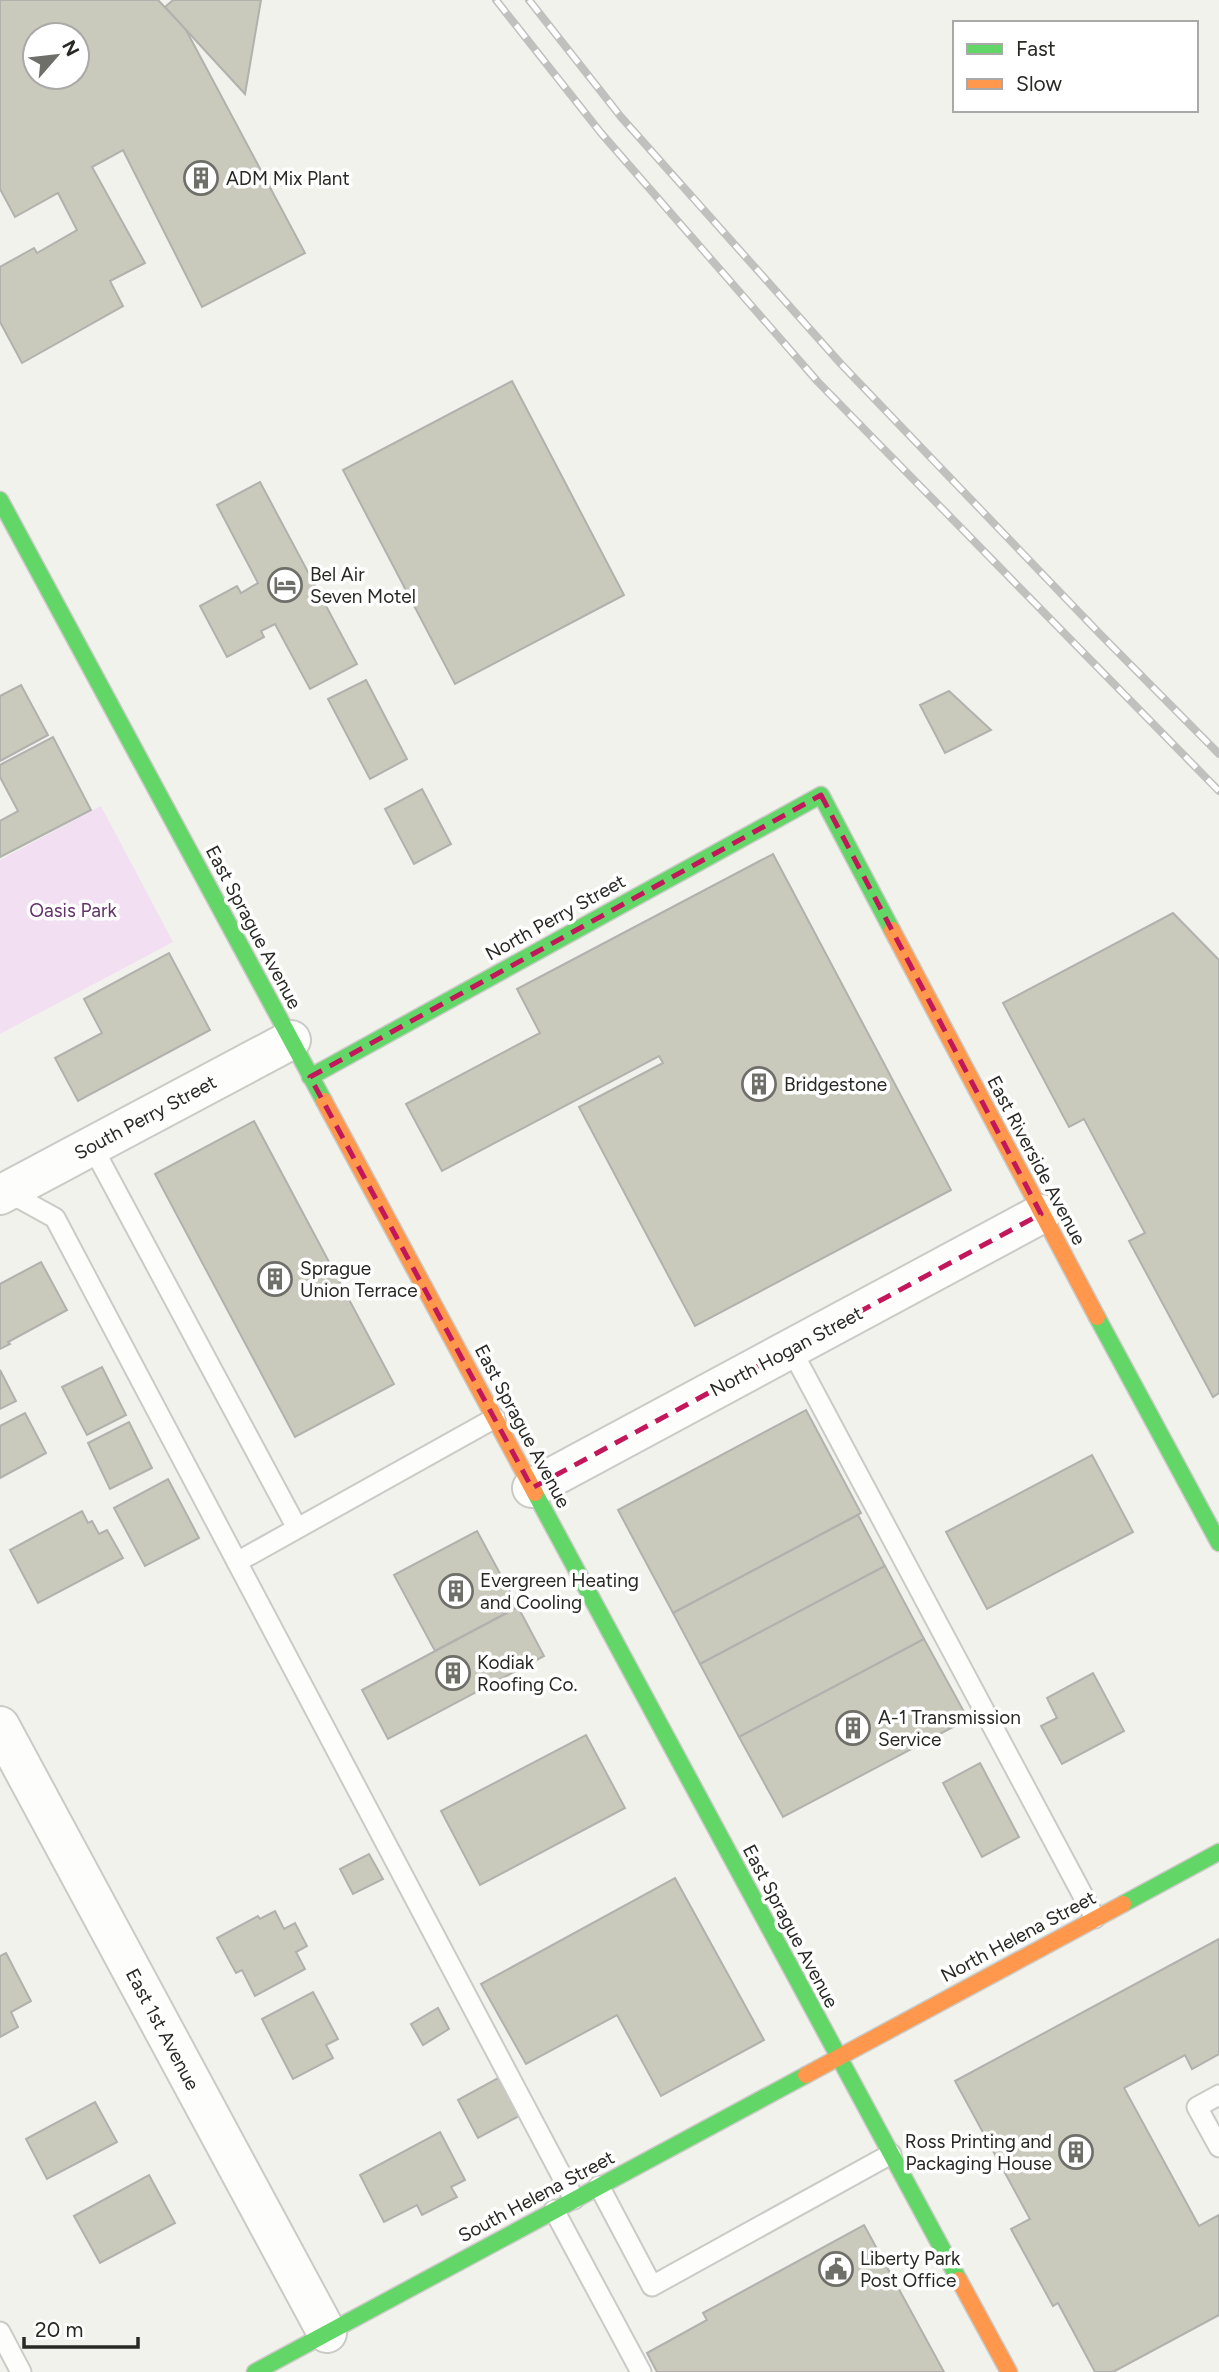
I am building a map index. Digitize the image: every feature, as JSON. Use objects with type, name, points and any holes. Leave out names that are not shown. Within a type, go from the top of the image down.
[{"type":"street","name":"East Sprague Avenue","points":[[0,500],[1009,2372]]},
{"type":"street","name":"North Perry Street","points":[[310,1077],[821,795]]},
{"type":"street","name":"East Riverside Avenue","points":[[821,795],[1041,1214],[1219,1543]]},
{"type":"street","name":"South Perry Street","points":[[2,1189],[92,1146],[291,1040]]},
{"type":"street","name":"North Hogan Street","points":[[532,1488],[1041,1214]]},
{"type":"street","name":"East 1st Avenue","points":[[0,1726],[327,2333]]},
{"type":"street","name":"North Helena Street","points":[[838,2056],[1219,1852]]},
{"type":"street","name":"South Helena Street","points":[[268,2369],[327,2333],[838,2056]]},
{"type":"lane","points":[[92,1146],[297,1528]]},
{"type":"lane","points":[[2,1189],[55,1218],[574,2199]]},
{"type":"lane","points":[[791,1349],[1095,1918]]},
{"type":"lane","points":[[237,1562],[495,1418]]},
{"type":"lane","points":[[1219,2095],[1197,2107],[1219,2147]]},
{"type":"lane","points":[[599,2186],[652,2286],[891,2154]]},
{"type":"lane","points":[[554,2210],[642,2372]]},
{"type":"lane","points":[[0,2332],[21,2372]]},
{"type":"highlighted area","points":[[821,795],[1041,1214],[532,1488],[310,1077]]},
{"type":"green space","name":"Oasis Park","points":[[101,806],[173,942],[0,1034],[0,860]]},
{"type":"building","name":"ADM Mix Plant","points":[[0,0],[158,0],[185,28],[305,253],[202,307],[123,150],[92,167],[145,263],[110,281],[123,306],[22,363],[0,322],[0,267],[34,248],[37,253],[77,230],[58,193],[15,217],[0,189]]},
{"type":"building","points":[[173,0],[261,0],[245,94],[165,7]]},
{"type":"building","points":[[512,381],[624,595],[455,684],[343,470]]},
{"type":"building","name":"Bel Air Seven Motel","points":[[260,482],[357,664],[310,689],[275,624],[261,631],[264,637],[227,657],[200,606],[237,586],[241,593],[258,583],[217,505]]},
{"type":"building","points":[[366,680],[407,759],[370,779],[328,699]]},
{"type":"building","points":[[21,685],[48,735],[0,761],[0,696]]},
{"type":"building","points":[[949,691],[991,730],[945,753],[920,705]]},
{"type":"building","points":[[53,737],[91,810],[0,857],[0,821],[18,811],[0,777],[0,765]]},
{"type":"building","points":[[422,789],[451,844],[414,864],[385,809]]},
{"type":"building","name":"Bridgestone","points":[[773,854],[951,1190],[695,1326],[579,1107],[663,1063],[659,1056],[442,1171],[406,1104],[540,1033],[517,989]]},
{"type":"building","points":[[1173,913],[1219,960],[1219,1393],[1213,1397],[1129,1241],[1145,1233],[1084,1119],[1069,1127],[1003,1003]]},
{"type":"building","points":[[169,953],[210,1030],[78,1101],[55,1058],[102,1033],[84,999]]},
{"type":"building","name":"Sprague Union Terrace","points":[[254,1121],[394,1384],[295,1437],[155,1174]]},
{"type":"building","points":[[41,1262],[67,1310],[0,1349],[0,1284]]},
{"type":"building","points":[[102,1367],[126,1415],[87,1435],[62,1387]]},
{"type":"building","points":[[0,1370],[16,1401],[0,1409]]},
{"type":"building","points":[[806,1410],[861,1513],[673,1613],[618,1510]]},
{"type":"building","points":[[25,1413],[46,1453],[0,1478],[0,1426]]},
{"type":"building","points":[[129,1422],[152,1468],[110,1489],[88,1443]]},
{"type":"building","points":[[1092,1455],[1133,1532],[987,1609],[946,1532]]},
{"type":"building","points":[[168,1479],[199,1538],[145,1566],[114,1508]]},
{"type":"building","points":[[82,1511],[88,1523],[92,1521],[99,1534],[107,1530],[123,1558],[38,1603],[10,1550]]},
{"type":"building","points":[[858,1515],[885,1566],[700,1664],[673,1613]]},
{"type":"building","name":"Evergreen Heating and Cooling","points":[[477,1531],[518,1607],[435,1651],[394,1575]]},
{"type":"building","points":[[885,1566],[924,1639],[739,1737],[700,1664]]},
{"type":"building","name":"Kodiak Roofing Co.","points":[[518,1607],[544,1656],[388,1739],[362,1690]]},
{"type":"building","name":"A-1 Transmission Service","points":[[924,1639],[968,1719],[783,1817],[739,1737]]},
{"type":"building","points":[[1093,1673],[1124,1731],[1062,1764],[1041,1726],[1057,1718],[1047,1698]]},
{"type":"building","points":[[586,1735],[625,1808],[480,1885],[441,1811]]},
{"type":"building","points":[[980,1763],[1019,1837],[982,1857],[943,1783]]},
{"type":"building","points":[[369,1854],[383,1879],[353,1894],[340,1869]]},
{"type":"building","points":[[675,1878],[764,2040],[661,2096],[617,2015],[526,2064],[481,1984]]},
{"type":"building","points":[[275,1911],[284,1929],[295,1923],[307,1946],[296,1952],[305,1969],[255,1996],[242,1970],[236,1973],[217,1938],[258,1916],[260,1919]]},
{"type":"building","name":"Ross Printing and Packaging House","points":[[1219,1939],[1219,2054],[1192,2069],[1185,2055],[1124,2088],[1199,2226],[1219,2215],[1219,2315],[1113,2372],[1095,2372],[1058,2303],[1053,2306],[1011,2229],[1030,2219],[955,2081]]},
{"type":"building","points":[[6,1953],[31,2001],[11,2012],[18,2027],[0,2037],[0,1956]]},
{"type":"building","points":[[313,1992],[338,2039],[326,2045],[333,2058],[293,2079],[262,2019]]},
{"type":"building","points":[[438,2008],[449,2029],[423,2045],[411,2024]]},
{"type":"building","points":[[498,2078],[519,2116],[478,2138],[458,2100]]},
{"type":"building","points":[[95,2102],[117,2142],[47,2179],[26,2139]]},
{"type":"building","points":[[440,2132],[465,2180],[451,2187],[457,2197],[422,2215],[417,2205],[384,2222],[360,2175]]},
{"type":"building","points":[[149,2175],[175,2223],[100,2263],[74,2216]]},
{"type":"building","name":"Liberty Park Post Office","points":[[864,2225],[944,2372],[657,2372],[647,2353],[707,2320],[703,2313]]},
{"type":"railway","points":[[496,0],[601,133],[818,382],[1219,791]]},
{"type":"railway","points":[[529,0],[621,117],[841,364],[1219,754]]},
{"type":"traffic: fast","points":[[0,500],[324,1101]]},
{"type":"traffic: fast","points":[[310,1077],[821,795],[892,930]]},
{"type":"traffic: fast","points":[[1097,1317],[1219,1543]]},
{"type":"traffic: fast","points":[[535,1493],[959,2280]]},
{"type":"traffic: fast","points":[[1123,1904],[1219,1852]]},
{"type":"traffic: fast","points":[[255,2372],[806,2075]]},
{"type":"traffic: slow","points":[[892,930],[1097,1317]]},
{"type":"traffic: slow","points":[[324,1101],[535,1493]]},
{"type":"traffic: slow","points":[[806,2075],[1123,1904]]},
{"type":"traffic: slow","points":[[959,2280],[1009,2372]]},
{"type":"place","name":"ADM Mix Plant","points":[[201,178]]},
{"type":"place","name":"Bel Air Seven Motel","points":[[285,585]]},
{"type":"place","name":"Bridgestone","points":[[759,1084]]},
{"type":"place","name":"Sprague Union Terrace","points":[[275,1279]]},
{"type":"place","name":"Evergreen Heating and Cooling","points":[[456,1591]]},
{"type":"place","name":"Kodiak Roofing Co.","points":[[453,1673]]},
{"type":"place","name":"A-1 Transmission Service","points":[[853,1728]]},
{"type":"place","name":"Ross Printing and Packaging House","points":[[1076,2152]]},
{"type":"place","name":"Liberty Park Post Office","points":[[836,2269]]}]
